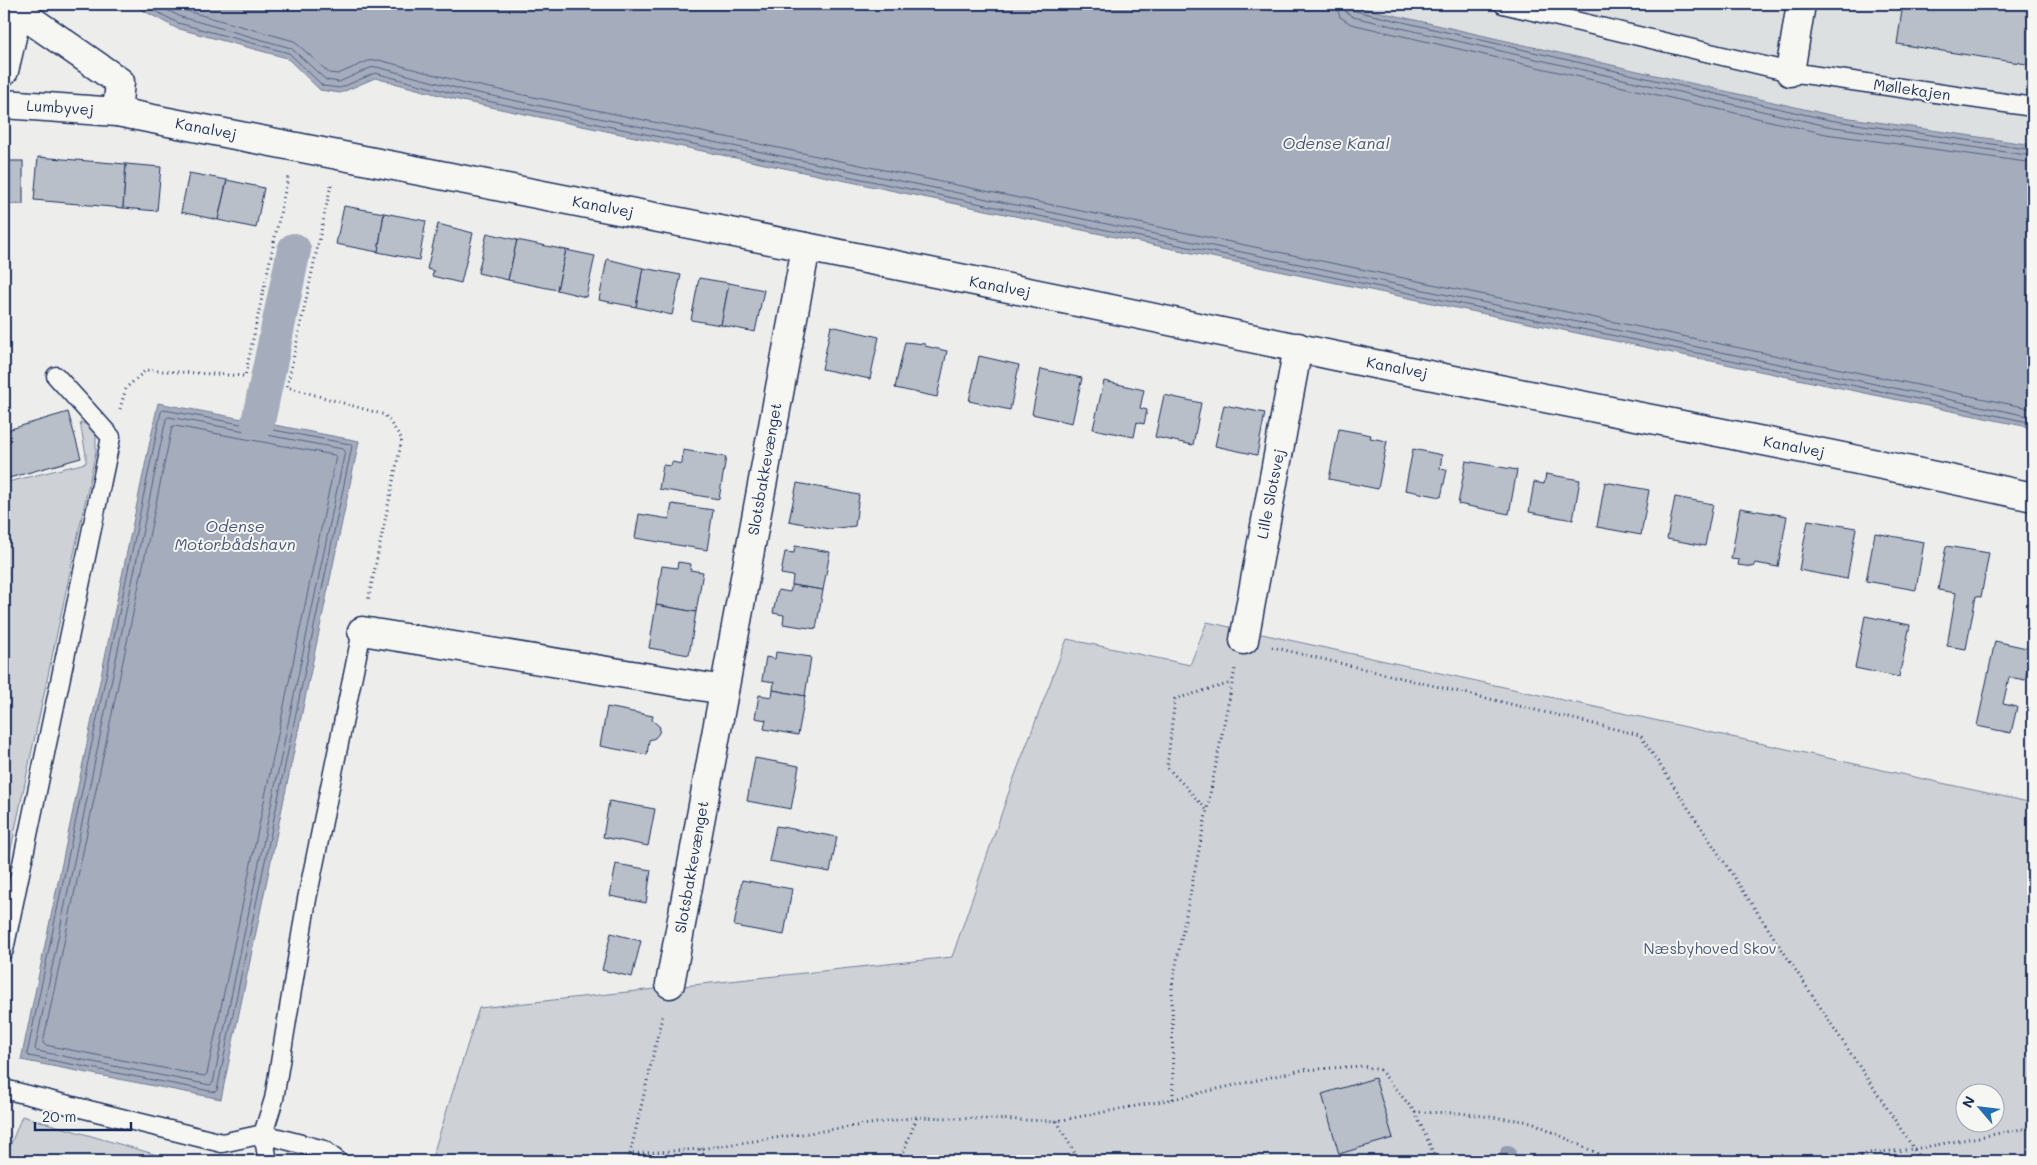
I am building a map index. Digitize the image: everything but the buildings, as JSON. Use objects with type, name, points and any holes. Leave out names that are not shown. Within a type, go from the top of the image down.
[{"type":"street","points":[[1790,72],[1801,4]]},
{"type":"street","points":[[4,71],[13,8],[120,82],[117,112]]},
{"type":"street","name":"Lumbyvej","points":[[4,104],[117,112]]},
{"type":"street","name":"Kanalvej","points":[[117,112],[806,247],[1866,461],[2033,497]]},
{"type":"street","name":"Slotsbakkevænget","points":[[670,984],[806,247]]},
{"type":"street","name":"Lille Slotsvej","points":[[1244,640],[1298,347]]},
{"type":"street","points":[[362,631],[724,690]]},
{"type":"lane","name":"Møllekajen","points":[[1503,4],[1790,72],[2033,107]]},
{"type":"lane","points":[[4,950],[111,437],[56,376]]},
{"type":"lane","points":[[268,1161],[263,1134],[274,1099],[307,899],[362,631]]},
{"type":"lane","points":[[4,1089],[222,1143],[263,1134],[324,1150],[338,1161]]},
{"type":"path","points":[[111,437],[126,388],[146,370],[245,376],[294,147]]},
{"type":"path","points":[[337,155],[287,387],[385,415],[402,439],[362,631]]},
{"type":"path","points":[[1173,1099],[1172,985],[1231,683],[1244,640],[1640,735],[1921,1161]]},
{"type":"path","points":[[1206,810],[1167,767],[1175,699],[1231,683]]},
{"type":"path","points":[[629,1161],[670,984]]},
{"type":"path","points":[[630,1154],[700,1149],[917,1116],[1056,1122],[1173,1099],[1302,1070],[1363,1066],[1380,1070],[1415,1112],[1438,1161]]},
{"type":"path","points":[[1415,1112],[1459,1113],[1532,1122],[1613,1161]]},
{"type":"path","points":[[900,1161],[917,1116]]},
{"type":"path","points":[[1056,1122],[1079,1161]]},
{"type":"path","points":[[1841,1161],[1869,1153],[1914,1149],[2033,1127]]},
{"type":"path","points":[[700,1149],[708,1161]]},
{"type":"shaded area","points":[[1345,4],[2033,4],[2033,145],[1830,115]]},
{"type":"green space","points":[[80,422],[96,428],[96,451],[4,881],[4,479],[8,482],[86,463]]},
{"type":"green space","name":"Næsbyhoved Skov","points":[[1207,622],[2033,803],[2033,1161],[431,1161],[479,1008],[952,957],[1012,783],[1067,639],[1190,665]]},
{"type":"green space","points":[[22,1116],[178,1161],[4,1161]]},
{"type":"water","name":"Odense Kanal","points":[[131,4],[1345,4],[1830,115],[2033,145],[2033,428],[462,101],[375,78],[340,93],[320,90],[287,58],[176,28]]},
{"type":"water","name":"Odense Motorbådshavn","points":[[158,403],[359,441],[221,1099],[21,1060]]},
{"type":"waterway","points":[[258,422],[294,250]]}]
